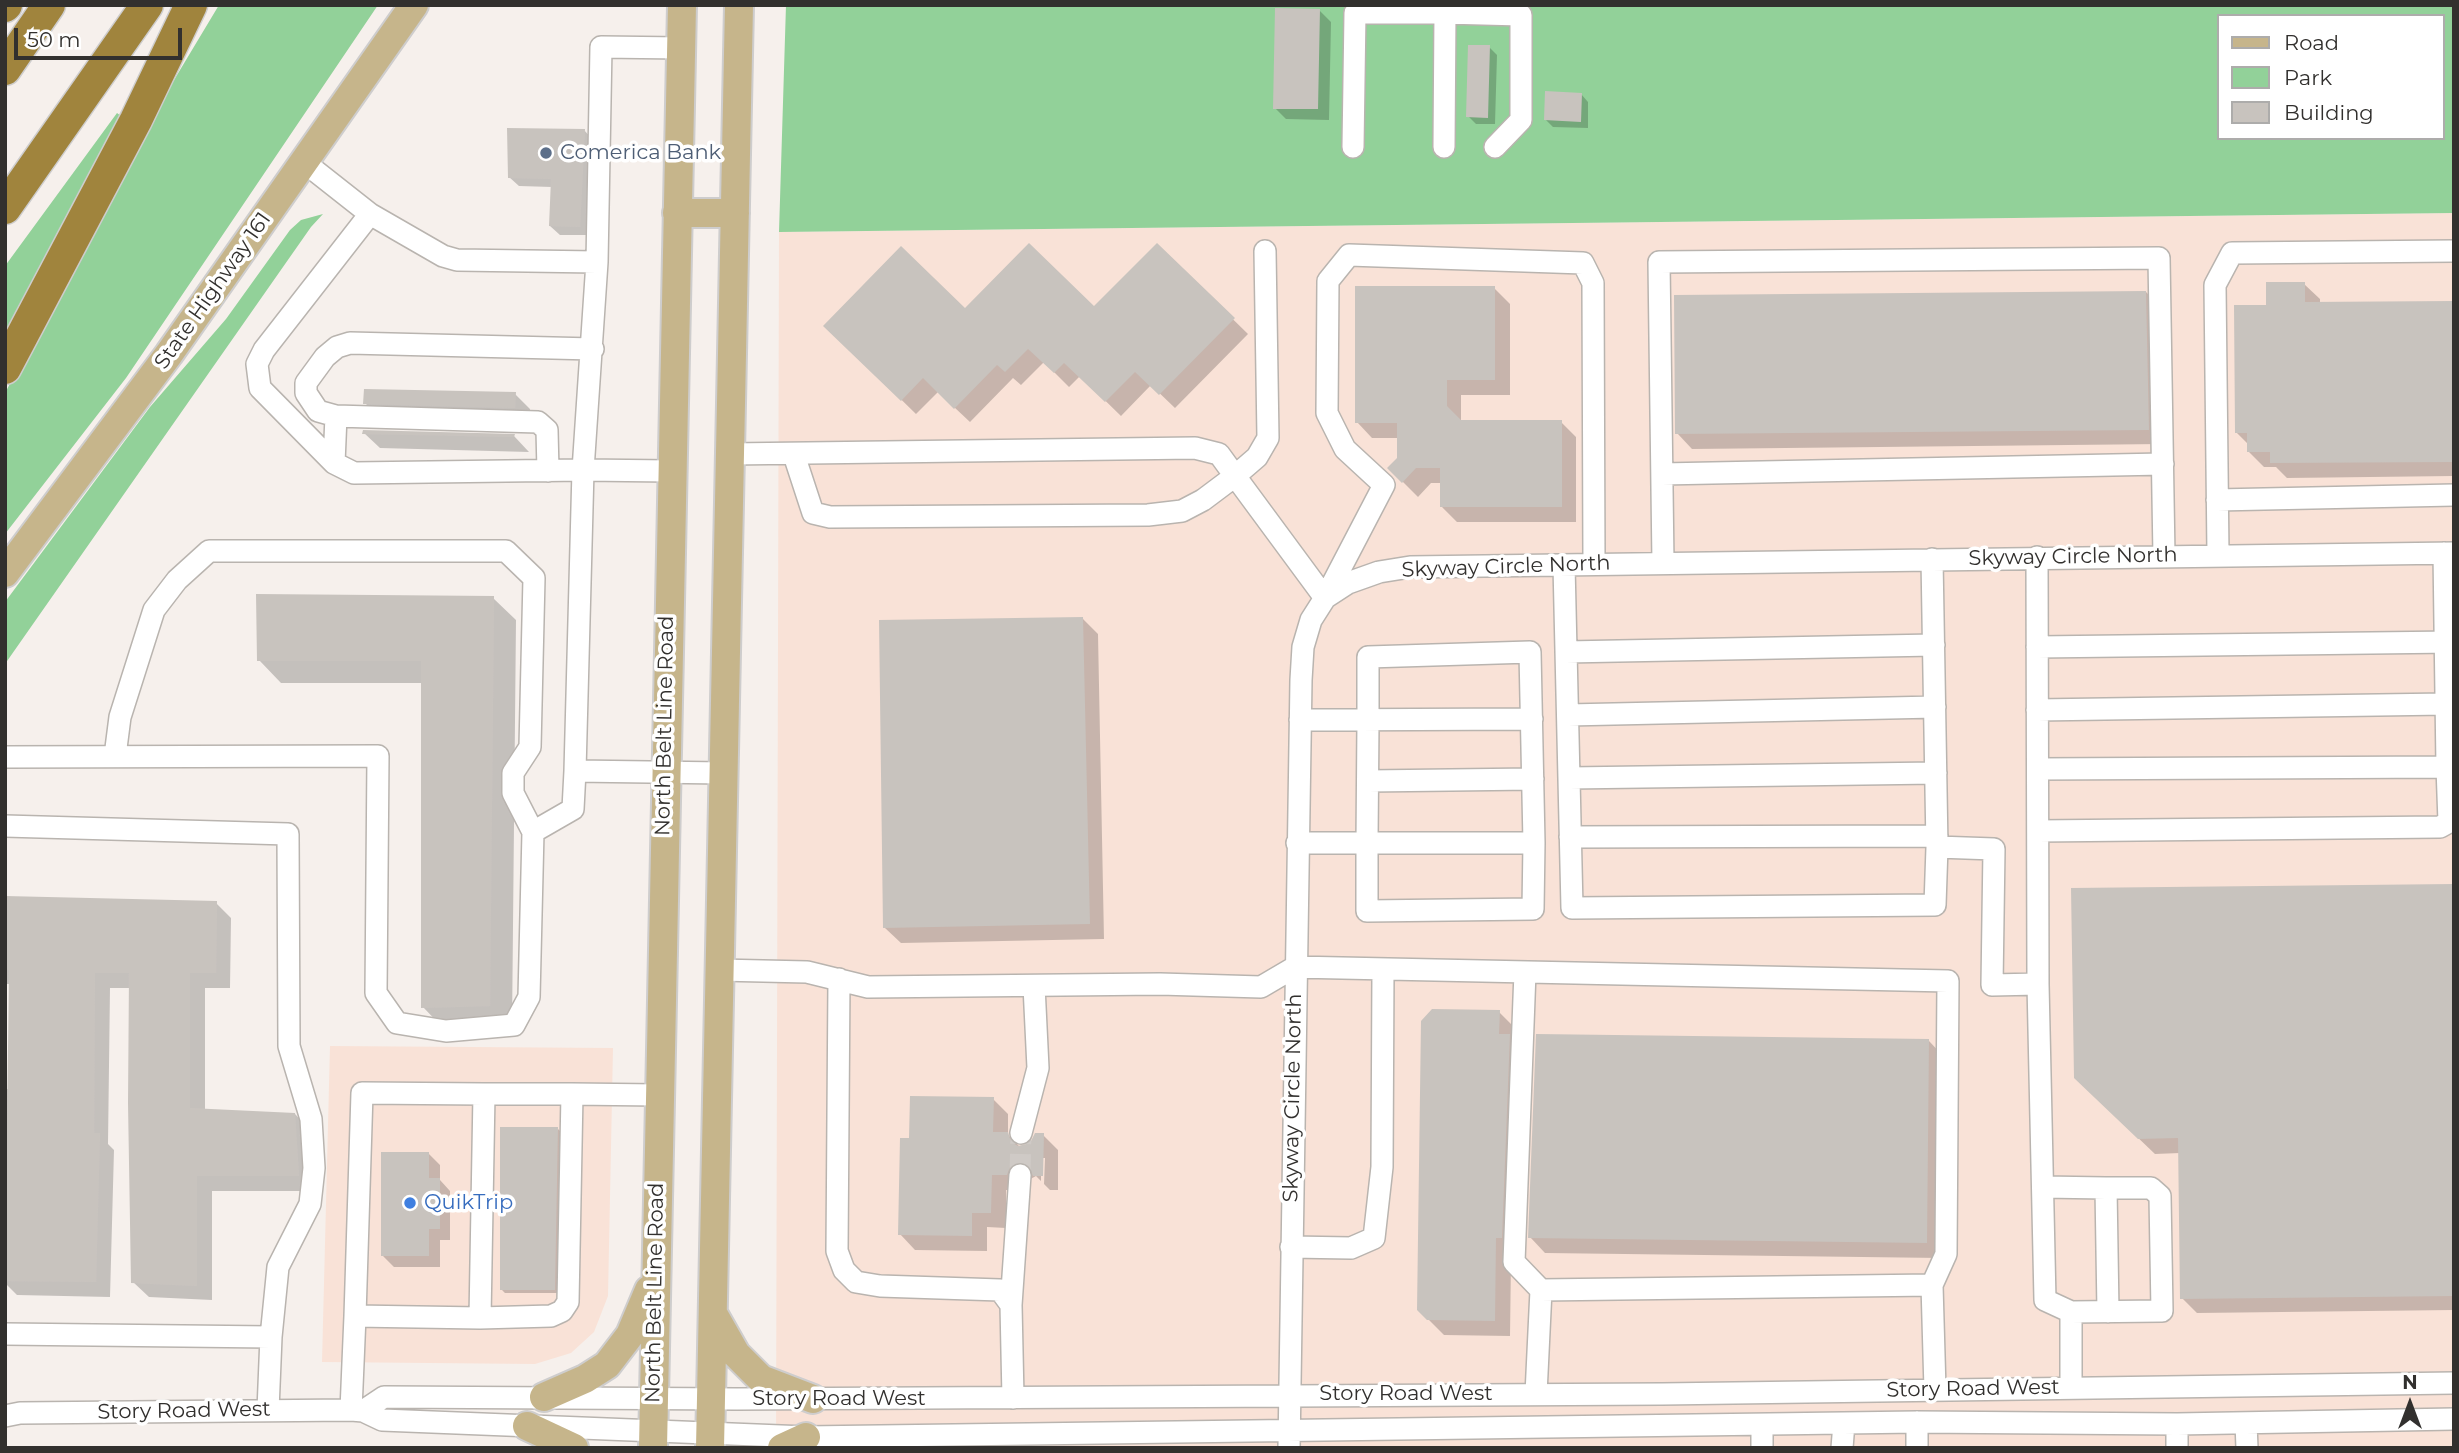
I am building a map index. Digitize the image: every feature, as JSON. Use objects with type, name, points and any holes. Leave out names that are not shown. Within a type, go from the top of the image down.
[{"type":"highway","points":[[5,69],[49,5]]},
{"type":"highway","points":[[5,208],[147,5]]},
{"type":"highway","points":[[5,368],[136,120],[191,5]]},
{"type":"main road","name":"State Highway 161","points":[[5,573],[169,354],[414,5]]},
{"type":"main road","name":"North Belt Line Road","points":[[653,1440],[664,773],[682,5]]},
{"type":"main road","points":[[710,1441],[738,5]]},
{"type":"main road","points":[[677,213],[735,213]]},
{"type":"main road","points":[[544,1397],[585,1379],[607,1365],[630,1335],[647,1300],[656,1253]]},
{"type":"main road","points":[[713,1314],[725,1338],[750,1369],[782,1389],[813,1399]]},
{"type":"main road","points":[[527,1426],[575,1448]]},
{"type":"street","points":[[1353,147],[1354,13],[1445,9],[1521,15],[1521,120],[1495,147]]},
{"type":"street","points":[[1444,147],[1445,9]]},
{"type":"street","points":[[533,832],[573,810],[583,470],[597,262],[601,47],[682,48]]},
{"type":"street","points":[[304,162],[370,214],[443,256],[457,260],[597,262]]},
{"type":"street","points":[[370,214],[264,350],[257,364],[260,388],[334,463],[354,472],[671,471]]},
{"type":"street","points":[[794,455],[813,513],[830,517],[1182,511],[1203,500],[1235,476],[1257,457],[1268,438],[1265,251]]},
{"type":"street","points":[[2218,555],[2215,285],[2232,253],[2454,251]]},
{"type":"street","points":[[730,454],[1195,448],[1219,454],[1325,598],[1384,485],[1345,449],[1327,413],[1328,281],[1349,255],[1583,263],[1593,283],[1594,564]]},
{"type":"street","points":[[1663,563],[1659,262],[2159,258],[2164,556]]},
{"type":"street","points":[[548,471],[547,430],[538,422],[335,416],[318,411],[306,393],[306,383],[325,357],[337,347],[350,343],[593,349]]},
{"type":"street","points":[[334,463],[335,416]]},
{"type":"street","points":[[1662,474],[2163,464]]},
{"type":"street","points":[[2217,500],[2454,495]]},
{"type":"street","points":[[5,757],[378,756],[376,993],[397,1023],[446,1031],[514,1025],[529,997],[533,832],[513,793],[513,773],[530,747],[534,578],[506,551],[209,551],[177,580],[154,610],[120,717],[115,756]]},
{"type":"street","points":[[2038,831],[2440,827],[2449,822],[2450,768],[2446,704],[2449,553]]},
{"type":"street","name":"Skyway Circle North","points":[[1289,1439],[1297,842],[1303,647],[1311,620],[1325,598],[1348,583],[1379,572],[1410,567],[2449,553]]},
{"type":"street","points":[[2038,557],[2038,984],[2042,1187],[2045,1300],[2071,1312],[2162,1311],[2160,1196],[2151,1188],[2042,1187]]},
{"type":"street","points":[[1564,565],[1572,908],[1935,905],[1937,841],[1933,559]]},
{"type":"street","points":[[2038,647],[2449,642]]},
{"type":"street","points":[[1566,652],[1934,645]]},
{"type":"street","points":[[1530,652],[1532,719],[1534,909],[1367,911],[1368,657],[1530,652]]},
{"type":"street","points":[[2038,710],[2446,704]]},
{"type":"street","points":[[1568,715],[1935,707]]},
{"type":"street","points":[[1300,720],[1532,719]]},
{"type":"street","points":[[2038,769],[2450,768]]},
{"type":"street","points":[[575,771],[724,773]]},
{"type":"street","points":[[1569,778],[1936,773]]},
{"type":"street","points":[[1368,781],[1533,779]]},
{"type":"street","points":[[5,826],[288,834],[287,1030],[289,1046],[311,1119],[314,1168],[310,1203],[278,1267],[268,1410]]},
{"type":"street","points":[[1570,836],[1937,841],[1994,849],[1992,985],[2038,984]]},
{"type":"street","points":[[1297,842],[1534,843]]},
{"type":"street","points":[[719,970],[807,972],[868,987],[1160,984],[1261,987],[1295,967],[1948,981],[1946,1254],[1933,1284],[1935,1390]]},
{"type":"street","points":[[1291,1247],[1351,1248],[1374,1238],[1382,1167],[1383,969]]},
{"type":"street","points":[[1525,972],[1514,1262],[1541,1290],[1536,1394]]},
{"type":"street","points":[[839,979],[837,1251],[844,1270],[856,1282],[880,1286],[1000,1290],[1011,1305]]},
{"type":"street","points":[[1021,1133],[1038,1068],[1034,986]]},
{"type":"street","points":[[357,1410],[355,1316],[362,1093],[658,1095]]},
{"type":"street","points":[[480,1318],[484,1094]]},
{"type":"street","points":[[355,1316],[480,1318],[551,1316],[562,1311],[568,1302],[572,1094]]},
{"type":"street","points":[[1013,1398],[1011,1305],[1020,1175]]},
{"type":"street","points":[[2106,1188],[2108,1312]]},
{"type":"street","points":[[1541,1290],[1933,1284]]},
{"type":"street","points":[[2071,1312],[2071,1387]]},
{"type":"street","points":[[5,1334],[271,1337]]},
{"type":"street","name":"Story Road West","points":[[357,1410],[384,1397],[1013,1398],[2454,1383]]},
{"type":"street","name":"Story Road West","points":[[5,1416],[20,1413],[357,1410],[382,1420],[527,1426],[653,1440],[794,1442],[1383,1439],[1762,1424],[2177,1424],[2454,1419]]},
{"type":"street","points":[[1917,1422],[1917,1448]]},
{"type":"street","points":[[1842,1448],[1844,1423]]},
{"type":"street","points":[[2246,1423],[2247,1448]]},
{"type":"street","points":[[1762,1424],[1762,1448]]},
{"type":"street","points":[[2177,1424],[2177,1448]]},
{"type":"shaded area","points":[[2454,213],[2454,1448],[776,1448],[779,232]]},
{"type":"shaded area","points":[[330,1046],[613,1048],[608,1296],[594,1332],[571,1353],[535,1364],[322,1362]]},
{"type":"green space","points":[[219,5],[378,5],[126,378],[5,534],[5,393],[153,115]]},
{"type":"green space","points":[[786,5],[2454,5],[2454,213],[779,232]]},
{"type":"green space","points":[[117,113],[121,116],[5,336],[5,266]]},
{"type":"green space","points":[[323,214],[311,227],[5,664],[5,602],[150,407],[226,319],[290,230],[301,220]]},
{"type":"building","points":[[1275,8],[1320,9],[1318,109],[1273,109]]},
{"type":"building","points":[[1468,45],[1490,45],[1488,118],[1466,117]]},
{"type":"building","points":[[1545,91],[1582,93],[1581,122],[1544,120]]},
{"type":"building","name":"Comerica Bank","points":[[507,128],[585,129],[580,227],[549,226],[551,179],[508,178]]},
{"type":"building","points":[[1029,243],[1094,306],[1157,243],[1235,318],[1159,395],[1135,372],[1105,402],[1064,363],[1054,373],[1028,349],[1005,372],[997,365],[954,409],[923,378],[901,401],[823,326],[901,246],[965,308]]},
{"type":"building","points":[[2266,282],[2305,282],[2305,302],[2454,301],[2454,462],[2270,463],[2270,452],[2247,452],[2247,433],[2235,433],[2234,305],[2266,305]]},
{"type":"building","points":[[1355,286],[1495,286],[1495,380],[1447,380],[1447,406],[1461,420],[1562,420],[1562,507],[1440,507],[1440,468],[1416,468],[1402,483],[1387,468],[1397,458],[1397,423],[1355,423]]},
{"type":"building","points":[[2146,291],[2149,430],[1675,434],[1674,295]]},
{"type":"building","points":[[364,389],[516,392],[515,408],[363,404]]},
{"type":"building","points":[[363,430],[515,434],[514,437],[362,434]]},
{"type":"building","points":[[256,594],[494,596],[490,1006],[421,1008],[421,661],[257,661]]},
{"type":"building","points":[[1083,617],[1090,924],[883,928],[879,620]]},
{"type":"building","points":[[2454,884],[2454,1296],[2180,1299],[2178,1138],[2138,1139],[2074,1078],[2071,888]]},
{"type":"building","points":[[5,896],[217,901],[216,973],[190,973],[190,1108],[295,1113],[299,1176],[197,1176],[197,1286],[131,1283],[129,973],[95,973],[94,1133],[100,1133],[96,1282],[5,1281],[9,970],[5,969]]},
{"type":"building","points":[[1432,1009],[1500,1010],[1499,1034],[1510,1034],[1502,1238],[1496,1238],[1495,1321],[1427,1320],[1417,1310],[1421,1021]]},
{"type":"building","points":[[1536,1034],[1929,1039],[1927,1243],[1528,1238]]},
{"type":"building","points":[[910,1096],[994,1097],[993,1132],[1008,1132],[1011,1142],[1018,1146],[1030,1143],[1035,1133],[1044,1133],[1043,1176],[1033,1176],[1028,1165],[1020,1162],[1010,1167],[1007,1175],[992,1175],[991,1213],[972,1213],[972,1236],[898,1235],[900,1138],[909,1138]]},
{"type":"building","name":"QuikTrip","points":[[500,1127],[558,1127],[555,1290],[500,1290]]},
{"type":"building","name":"QuikTrip","points":[[381,1152],[429,1152],[429,1178],[440,1178],[440,1229],[429,1229],[429,1256],[381,1256]]},
{"type":"tunnel","points":[[1020,1175],[1021,1133]]},
{"type":"place","name":"Comerica Bank","points":[[546,153]]},
{"type":"place","name":"QuikTrip","points":[[410,1203]]}]
